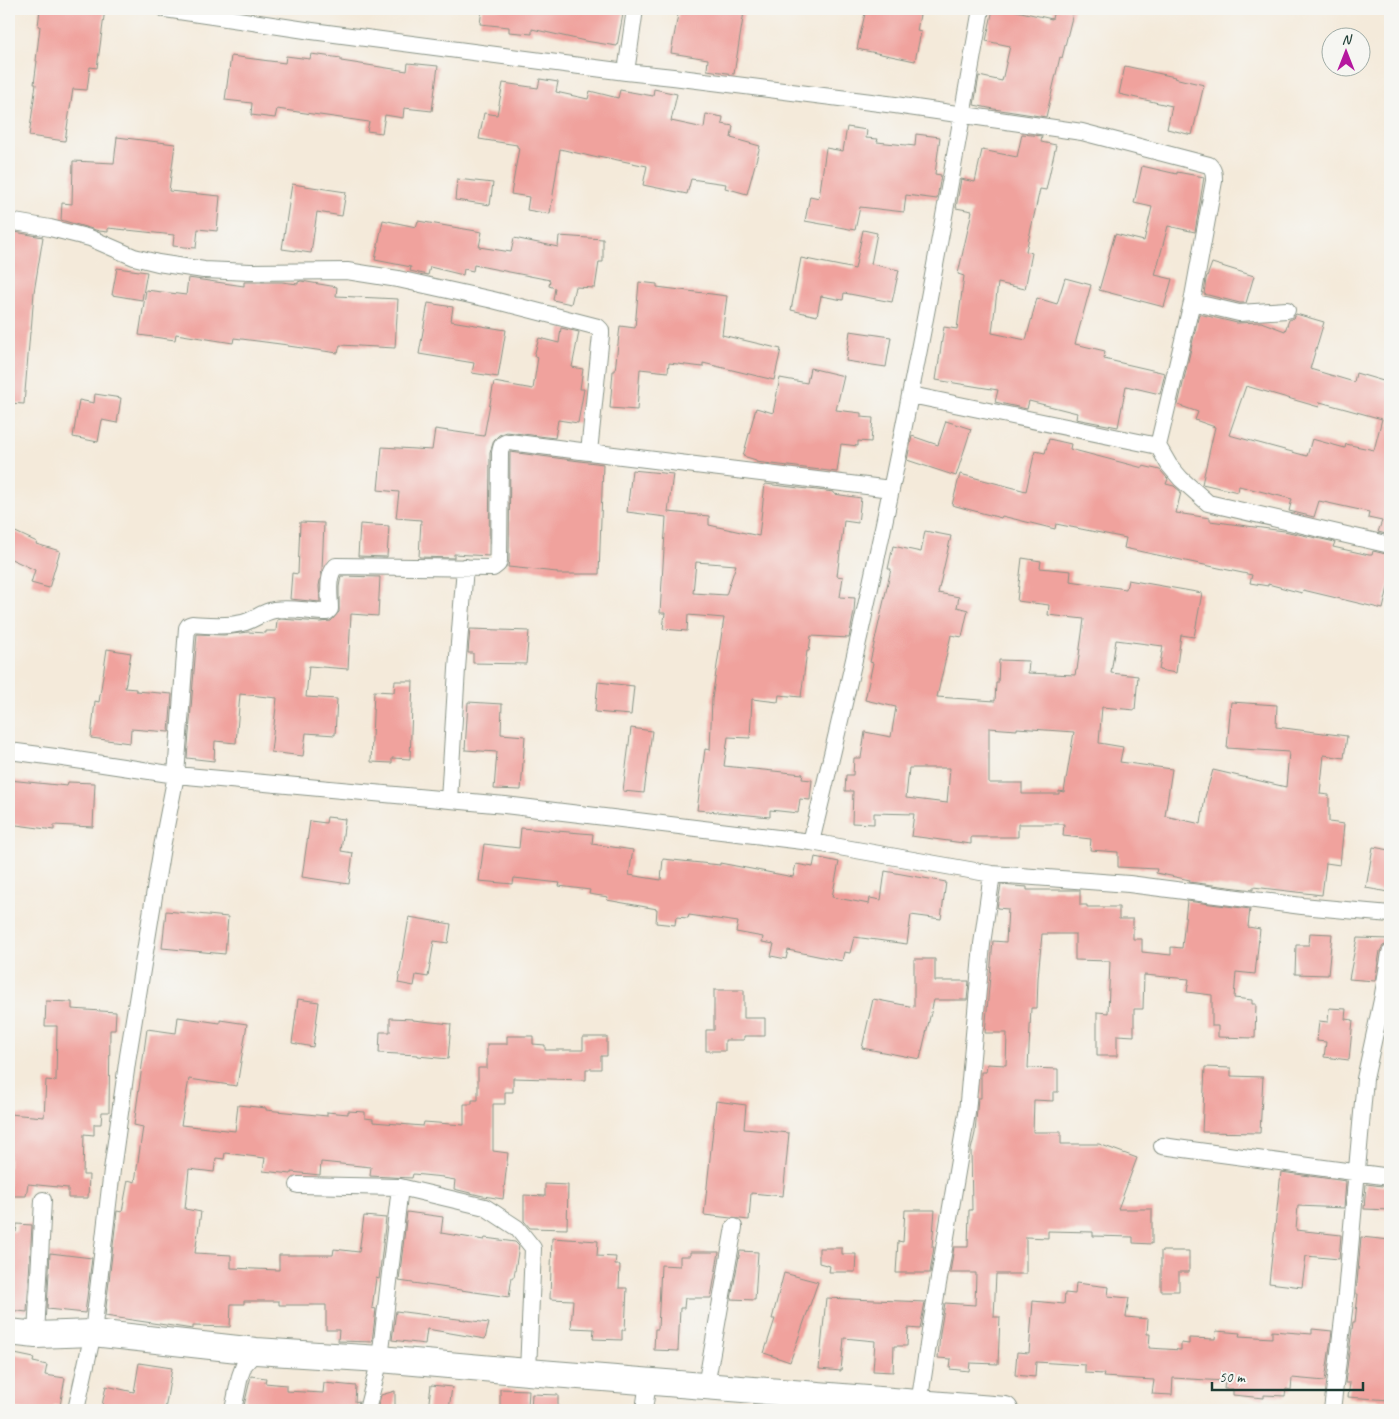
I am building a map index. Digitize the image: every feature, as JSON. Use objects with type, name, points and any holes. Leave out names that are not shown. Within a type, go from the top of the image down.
[{"type":"highway","points":[[9,1332],[36,1335],[93,1333],[256,1351],[380,1359],[1005,1410]]},
{"type":"street","points":[[165,9],[312,31],[886,104],[1082,132],[1209,165],[1214,173],[1214,181],[1192,302],[1158,446],[1169,466],[1208,503],[1390,545]]},
{"type":"street","points":[[626,72],[635,9]]},
{"type":"street","points":[[812,842],[891,490],[981,9]]},
{"type":"street","points":[[9,220],[90,238],[134,257],[158,263],[204,270],[347,271],[398,279],[493,300],[598,327],[601,330],[601,335],[589,452]]},
{"type":"street","points":[[1192,302],[1239,313],[1288,310]]},
{"type":"street","points":[[910,395],[1158,446]]},
{"type":"street","points":[[76,1410],[93,1333],[112,1170],[128,1056],[154,893],[176,775],[187,628],[189,625],[241,624],[273,610],[328,612],[330,609],[330,578],[332,570],[336,566],[493,568],[498,564],[501,446],[503,443],[509,442],[891,490]]},
{"type":"street","points":[[450,800],[465,567]]},
{"type":"street","points":[[9,751],[176,775],[505,805],[812,842],[992,874],[1129,884],[1302,906],[1390,914]]},
{"type":"street","points":[[920,1404],[931,1325],[967,1114],[982,944],[992,874]]},
{"type":"street","points":[[1332,1410],[1346,1294],[1365,1079],[1390,953]]},
{"type":"street","points":[[1162,1146],[1390,1177]]},
{"type":"street","points":[[298,1186],[400,1187],[485,1206],[517,1228],[533,1248],[528,1372]]},
{"type":"street","points":[[367,1410],[380,1359],[400,1187]]},
{"type":"street","points":[[36,1335],[43,1200]]},
{"type":"street","points":[[706,1386],[734,1227]]},
{"type":"street","points":[[233,1410],[244,1365],[256,1351]]},
{"type":"street","points":[[644,1410],[648,1382]]},
{"type":"building","points":[[40,9],[105,9],[97,68],[90,67],[87,90],[73,89],[65,141],[29,136],[36,84],[34,84]]},
{"type":"building","points":[[482,9],[624,9],[617,46],[532,29],[532,34],[509,32],[509,27],[480,24]]},
{"type":"building","points":[[679,9],[726,9],[744,12],[734,74],[707,70],[708,59],[671,53]]},
{"type":"building","points":[[866,9],[921,9],[917,31],[921,32],[915,61],[857,49]]},
{"type":"building","points":[[993,9],[1008,9],[1052,19],[1054,9],[1074,9],[1062,58],[1060,57],[1046,117],[974,105],[979,76],[1002,81],[1010,46],[986,41]]},
{"type":"building","points":[[311,54],[341,58],[341,61],[407,71],[408,63],[438,66],[432,111],[404,108],[403,118],[385,115],[382,133],[367,131],[369,122],[277,109],[275,118],[251,115],[252,103],[225,100],[231,56],[285,63],[286,56],[310,59]]},
{"type":"building","points":[[1125,66],[1204,85],[1192,135],[1167,129],[1172,106],[1119,94]]},
{"type":"building","points":[[540,79],[558,82],[556,92],[588,99],[590,91],[618,98],[620,90],[653,96],[654,89],[677,94],[671,121],[704,128],[706,114],[723,117],[722,124],[733,126],[731,138],[760,146],[747,194],[725,188],[726,184],[691,179],[687,194],[643,185],[647,166],[598,156],[598,158],[560,149],[550,214],[527,210],[529,197],[511,194],[519,148],[517,145],[479,139],[484,113],[497,115],[503,83],[538,88]]},
{"type":"building","points":[[847,127],[867,130],[866,138],[878,139],[877,142],[915,146],[916,134],[940,137],[935,174],[941,175],[937,199],[906,195],[904,212],[860,207],[855,230],[805,221],[810,196],[819,198],[826,148],[843,151]]},
{"type":"building","points":[[1022,134],[1042,136],[1041,142],[1056,145],[1046,190],[1040,189],[1026,251],[1032,253],[1025,289],[998,283],[992,333],[1026,340],[1037,298],[1057,304],[1065,278],[1091,285],[1075,344],[1105,351],[1104,359],[1165,373],[1160,394],[1126,386],[1118,427],[1076,419],[1077,413],[1029,401],[1027,409],[995,402],[998,390],[936,380],[944,327],[957,329],[964,276],[958,274],[972,211],[956,208],[961,179],[975,182],[982,150],[1017,157]]},
{"type":"building","points":[[117,137],[175,144],[169,191],[220,196],[217,231],[198,229],[196,248],[173,246],[174,235],[108,228],[108,232],[99,231],[61,220],[62,203],[72,204],[73,161],[114,163]]},
{"type":"building","points":[[1142,166],[1177,174],[1177,172],[1204,177],[1195,232],[1168,226],[1155,275],[1172,279],[1164,307],[1099,290],[1115,234],[1144,241],[1152,207],[1134,203]]},
{"type":"building","points":[[457,179],[493,183],[490,205],[455,200]]},
{"type":"building","points":[[292,184],[346,192],[342,216],[317,212],[311,253],[282,249]]},
{"type":"building","points":[[383,220],[416,227],[418,221],[482,232],[479,247],[511,252],[514,238],[558,247],[559,236],[603,239],[603,262],[599,262],[595,288],[575,287],[571,304],[553,300],[555,288],[549,286],[550,280],[474,265],[473,271],[464,269],[463,275],[430,267],[428,275],[410,271],[411,267],[375,260]]},
{"type":"building","points":[[863,230],[877,233],[871,264],[899,270],[892,302],[844,293],[843,300],[821,296],[817,316],[791,310],[801,258],[855,269]]},
{"type":"building","points":[[9,231],[43,237],[34,292],[24,404],[9,403],[9,273],[11,256],[9,256]]},
{"type":"building","points":[[1212,263],[1254,276],[1246,303],[1204,294],[1206,279]]},
{"type":"building","points":[[117,268],[147,272],[142,300],[112,295]]},
{"type":"building","points":[[188,278],[244,286],[244,282],[298,284],[301,281],[337,287],[336,296],[398,299],[395,348],[340,345],[338,353],[234,338],[233,343],[176,334],[175,340],[139,335],[146,290],[186,295]]},
{"type":"building","points":[[639,282],[657,284],[657,287],[727,296],[722,335],[781,349],[774,380],[703,363],[703,367],[669,363],[668,372],[640,369],[637,410],[610,408],[613,371],[615,371],[620,326],[635,328]]},
{"type":"building","points":[[428,303],[453,307],[451,321],[506,330],[498,377],[472,373],[474,363],[419,354]]},
{"type":"building","points":[[1199,314],[1237,323],[1261,322],[1285,331],[1289,320],[1296,314],[1324,322],[1310,369],[1354,382],[1356,373],[1390,383],[1390,535],[1378,532],[1382,521],[1368,518],[1369,512],[1319,501],[1314,517],[1289,511],[1292,499],[1239,486],[1238,492],[1202,484],[1215,427],[1195,420],[1198,412],[1178,405]],"holes":[[[1246,386],[1319,407],[1320,402],[1382,419],[1374,450],[1346,444],[1345,448],[1312,439],[1307,456],[1229,435]]]},
{"type":"building","points":[[561,328],[579,332],[572,367],[583,369],[580,389],[584,389],[578,423],[558,420],[555,438],[507,432],[499,435],[494,440],[490,453],[489,556],[454,554],[454,558],[419,557],[421,520],[396,518],[399,492],[378,490],[382,447],[432,450],[435,429],[484,436],[494,382],[533,389],[538,357],[534,356],[539,338],[559,343]]},
{"type":"building","points":[[850,331],[891,337],[886,367],[846,361]]},
{"type":"building","points":[[810,368],[844,376],[836,410],[861,413],[861,417],[873,418],[871,442],[858,441],[858,446],[841,444],[837,472],[756,462],[756,460],[743,456],[756,408],[773,413],[780,378],[807,383]]},
{"type":"building","points":[[95,394],[121,398],[117,423],[102,420],[98,442],[73,437],[79,400],[94,403]]},
{"type":"building","points":[[946,421],[971,429],[956,476],[907,460],[912,436],[938,445]]},
{"type":"building","points":[[1049,439],[1071,444],[1070,449],[1143,468],[1143,466],[1160,470],[1168,479],[1166,484],[1174,486],[1181,492],[1176,513],[1210,518],[1210,521],[1284,531],[1335,542],[1333,547],[1369,555],[1372,555],[1373,551],[1390,555],[1390,579],[1383,609],[1303,590],[1302,593],[1268,584],[1268,586],[1250,583],[1252,575],[1124,548],[1126,538],[1056,524],[1055,529],[1002,516],[1001,518],[952,505],[960,474],[1026,491],[1035,451],[1045,453]]},
{"type":"building","points":[[510,452],[603,464],[599,574],[557,574],[557,572],[508,567]]},
{"type":"building","points":[[632,470],[673,474],[668,512],[709,516],[709,525],[759,536],[765,484],[834,492],[834,494],[861,498],[858,523],[844,521],[837,576],[843,577],[840,597],[855,598],[849,638],[811,636],[809,651],[807,651],[801,697],[779,695],[778,702],[752,699],[750,738],[728,737],[724,766],[803,774],[802,779],[812,780],[810,800],[800,799],[798,813],[770,810],[770,817],[697,810],[705,749],[710,750],[712,699],[724,618],[688,615],[687,631],[663,629],[665,613],[660,613],[666,517],[627,512]],"holes":[[[696,562],[736,565],[726,595],[693,593]]]},
{"type":"building","points":[[300,522],[324,523],[322,570],[319,586],[320,602],[290,599],[292,573],[298,574]]},
{"type":"building","points":[[360,524],[389,526],[387,557],[358,556]]},
{"type":"building","points":[[9,529],[37,542],[36,544],[60,551],[49,588],[31,583],[35,570],[9,558]]},
{"type":"building","points":[[925,531],[951,536],[938,593],[959,597],[957,607],[968,610],[962,637],[951,635],[937,697],[995,701],[999,660],[1029,661],[1028,673],[1075,675],[1084,619],[1048,615],[1049,605],[1017,601],[1022,558],[1041,561],[1040,568],[1071,571],[1070,581],[1126,589],[1128,580],[1202,593],[1194,637],[1181,635],[1176,673],[1159,670],[1163,646],[1116,640],[1111,673],[1138,676],[1135,710],[1102,707],[1099,743],[1123,747],[1120,762],[1172,769],[1165,816],[1201,824],[1205,797],[1213,770],[1286,787],[1289,752],[1227,748],[1231,702],[1277,705],[1276,727],[1347,736],[1344,758],[1324,755],[1320,794],[1329,795],[1329,822],[1344,824],[1340,865],[1326,863],[1322,895],[1253,887],[1253,890],[1189,882],[1190,880],[1156,873],[1157,869],[1118,867],[1118,852],[1090,850],[1091,839],[1063,836],[1064,824],[1018,824],[1018,837],[971,837],[971,844],[911,836],[914,814],[874,813],[874,824],[852,823],[853,791],[845,791],[846,775],[853,775],[854,758],[861,758],[865,732],[891,737],[896,707],[865,700],[873,663],[870,662],[891,569],[888,569],[893,546],[921,552]],"holes":[[[989,728],[1074,732],[1064,792],[1059,791],[1059,794],[1022,794],[1022,783],[989,783]],[[909,768],[950,768],[947,803],[906,798]]]},
{"type":"building","points":[[341,576],[380,577],[378,616],[351,614],[348,669],[309,666],[306,697],[337,699],[335,735],[306,733],[303,756],[271,752],[277,698],[240,694],[236,743],[215,741],[214,761],[187,758],[197,634],[266,633],[266,631],[276,631],[277,620],[281,619],[331,621],[339,612]]},
{"type":"building","points":[[470,629],[529,631],[526,664],[473,663],[473,653],[468,653]]},
{"type":"building","points":[[107,649],[131,653],[125,688],[136,689],[136,691],[172,694],[169,732],[131,729],[130,743],[91,738],[95,701],[99,702]]},
{"type":"building","points":[[395,681],[413,681],[410,759],[392,758],[392,763],[371,762],[374,691],[394,692]]},
{"type":"building","points":[[598,682],[634,686],[631,715],[595,712]]},
{"type":"building","points":[[468,702],[502,704],[501,734],[525,736],[521,790],[494,789],[497,752],[465,750]]},
{"type":"building","points":[[631,728],[652,731],[644,793],[623,791]]},
{"type":"building","points":[[9,780],[67,786],[68,782],[95,783],[93,827],[54,825],[54,830],[9,824]]},
{"type":"building","points":[[327,817],[345,819],[341,851],[353,853],[349,884],[302,877],[310,821],[326,823]]},
{"type":"building","points":[[521,828],[593,834],[592,844],[633,850],[629,875],[661,880],[663,859],[720,865],[720,863],[793,877],[796,864],[813,867],[815,857],[839,862],[832,897],[869,904],[870,898],[881,900],[885,871],[946,882],[941,919],[911,915],[907,944],[854,937],[850,953],[844,952],[842,961],[788,950],[786,959],[771,956],[774,944],[762,942],[763,937],[736,932],[738,922],[689,915],[688,918],[676,917],[675,925],[656,923],[657,909],[607,900],[608,897],[589,894],[590,890],[559,886],[560,883],[514,878],[513,884],[479,881],[484,844],[519,848]]},
{"type":"building","points":[[1373,847],[1390,850],[1388,892],[1366,888]]},
{"type":"building","points":[[1001,885],[1027,887],[1027,890],[1080,890],[1080,905],[1087,905],[1087,907],[1119,907],[1119,919],[1133,919],[1133,939],[1142,939],[1142,952],[1171,955],[1171,947],[1182,948],[1187,901],[1250,909],[1248,927],[1260,929],[1255,974],[1236,972],[1234,998],[1252,1000],[1252,1004],[1256,1004],[1255,1038],[1218,1037],[1218,1026],[1212,1026],[1212,995],[1187,992],[1189,979],[1144,975],[1143,1009],[1134,1009],[1134,1036],[1117,1035],[1117,1056],[1097,1056],[1097,1012],[1108,1013],[1110,961],[1075,960],[1075,934],[1042,934],[1037,1008],[1031,1008],[1028,1068],[1058,1069],[1058,1092],[1053,1092],[1053,1101],[1034,1100],[1033,1132],[1061,1132],[1061,1144],[1099,1144],[1137,1158],[1118,1209],[1152,1209],[1152,1244],[1133,1243],[1133,1237],[1093,1236],[1093,1232],[1048,1231],[1048,1238],[1026,1237],[1026,1274],[996,1274],[994,1317],[1000,1317],[998,1364],[970,1363],[969,1371],[950,1369],[951,1359],[938,1358],[945,1303],[975,1305],[976,1273],[950,1273],[954,1247],[968,1247],[969,1210],[972,1210],[971,1150],[975,1133],[978,1098],[981,1098],[981,1072],[986,1072],[987,1064],[1006,1065],[1007,1033],[985,1033],[993,941],[1006,942],[1008,909],[997,908]]},
{"type":"building","points":[[166,911],[228,917],[225,954],[162,948]]},
{"type":"building","points":[[409,917],[451,924],[448,943],[434,941],[428,977],[416,975],[414,986],[398,983]]},
{"type":"building","points":[[1310,933],[1332,934],[1328,975],[1295,974],[1296,945],[1309,945]]},
{"type":"building","points":[[1357,938],[1390,939],[1390,943],[1383,946],[1380,951],[1375,981],[1349,979]]},
{"type":"building","points":[[914,959],[935,959],[935,981],[969,981],[967,1000],[934,1000],[920,1059],[862,1048],[873,999],[914,1007]]},
{"type":"building","points":[[714,990],[744,990],[744,1018],[765,1018],[765,1036],[744,1036],[744,1040],[725,1040],[725,1051],[706,1051],[706,1030],[714,1030]]},
{"type":"building","points":[[298,999],[319,1002],[313,1047],[292,1043]]},
{"type":"building","points":[[46,1001],[72,1002],[72,1009],[116,1012],[115,1030],[110,1030],[109,1112],[102,1112],[101,1124],[94,1124],[94,1135],[84,1134],[83,1175],[89,1175],[88,1198],[68,1198],[68,1188],[28,1184],[26,1196],[9,1196],[9,1114],[44,1117],[46,1080],[56,1081],[57,1026],[45,1026]]},
{"type":"building","points":[[1329,1008],[1346,1009],[1345,1019],[1353,1020],[1349,1060],[1324,1057],[1326,1042],[1317,1041],[1319,1021],[1328,1022]]},
{"type":"building","points":[[178,1017],[220,1023],[220,1020],[247,1024],[237,1086],[189,1079],[181,1125],[235,1131],[238,1105],[266,1108],[266,1110],[327,1116],[327,1112],[348,1114],[348,1111],[365,1112],[365,1118],[373,1119],[373,1122],[423,1126],[424,1122],[464,1125],[464,1104],[472,1104],[472,1100],[478,1100],[478,1068],[487,1068],[487,1044],[507,1044],[507,1036],[533,1036],[533,1044],[545,1045],[545,1050],[583,1050],[583,1037],[607,1037],[607,1056],[601,1056],[601,1069],[586,1069],[586,1080],[513,1078],[513,1092],[505,1092],[505,1104],[493,1104],[493,1151],[508,1153],[503,1199],[454,1189],[455,1180],[443,1177],[413,1174],[412,1178],[370,1176],[371,1167],[321,1162],[320,1175],[291,1172],[291,1174],[263,1171],[265,1158],[225,1153],[224,1159],[216,1158],[214,1172],[189,1169],[185,1209],[201,1212],[195,1253],[231,1255],[231,1268],[279,1270],[279,1255],[333,1255],[334,1249],[359,1252],[364,1216],[386,1218],[379,1279],[376,1278],[372,1308],[376,1309],[372,1342],[338,1341],[339,1330],[326,1330],[326,1305],[279,1305],[279,1301],[244,1301],[244,1304],[231,1304],[230,1327],[193,1326],[193,1329],[105,1316],[117,1211],[122,1212],[128,1180],[135,1182],[143,1127],[134,1125],[147,1029],[176,1033]]},
{"type":"building","points":[[390,1018],[451,1024],[448,1059],[379,1053],[380,1032],[390,1032]]},
{"type":"building","points":[[1205,1067],[1231,1068],[1231,1076],[1263,1077],[1260,1133],[1202,1132]]},
{"type":"building","points":[[716,1101],[746,1105],[744,1129],[789,1133],[783,1196],[751,1193],[749,1220],[704,1215]]},
{"type":"building","points":[[1281,1172],[1346,1181],[1344,1208],[1298,1206],[1296,1230],[1341,1235],[1339,1259],[1306,1256],[1302,1287],[1269,1283]]},
{"type":"building","points":[[545,1184],[568,1185],[567,1229],[530,1228],[524,1221],[524,1195],[545,1196]]},
{"type":"building","points":[[1366,1184],[1390,1187],[1390,1210],[1364,1209]]},
{"type":"building","points":[[905,1210],[935,1210],[932,1247],[934,1247],[930,1273],[896,1273],[898,1241],[903,1242]]},
{"type":"building","points":[[407,1212],[443,1217],[441,1233],[484,1240],[485,1238],[515,1242],[519,1246],[509,1297],[399,1281]]},
{"type":"building","points":[[17,1224],[32,1225],[27,1312],[9,1310],[9,1231],[16,1232]]},
{"type":"building","points":[[1361,1237],[1390,1240],[1390,1321],[1386,1368],[1390,1368],[1390,1400],[1348,1397],[1350,1383],[1345,1383],[1353,1322],[1355,1322]]},
{"type":"building","points":[[552,1238],[598,1241],[597,1256],[616,1257],[615,1265],[620,1265],[619,1288],[627,1288],[625,1330],[622,1330],[622,1340],[593,1339],[594,1329],[571,1328],[573,1300],[550,1299]]},
{"type":"building","points":[[819,1248],[842,1248],[842,1254],[856,1254],[855,1272],[829,1272],[830,1266],[819,1263]]},
{"type":"building","points":[[740,1251],[758,1252],[755,1300],[731,1299]]},
{"type":"building","points":[[1161,1251],[1189,1251],[1189,1272],[1179,1272],[1179,1291],[1161,1291]]},
{"type":"building","points":[[690,1252],[719,1252],[711,1298],[685,1298],[684,1308],[680,1308],[678,1351],[654,1350],[655,1329],[658,1329],[661,1265],[680,1266],[680,1256],[690,1256]]},
{"type":"building","points":[[50,1253],[92,1258],[85,1313],[47,1309]]},
{"type":"building","points":[[784,1273],[818,1282],[790,1362],[764,1353],[775,1319],[772,1319]]},
{"type":"building","points":[[1076,1283],[1109,1287],[1108,1296],[1129,1298],[1126,1317],[1148,1319],[1147,1334],[1150,1334],[1149,1348],[1181,1350],[1181,1343],[1189,1344],[1189,1338],[1215,1339],[1216,1331],[1240,1333],[1239,1336],[1272,1338],[1272,1331],[1312,1334],[1312,1329],[1332,1331],[1325,1381],[1292,1378],[1291,1390],[1286,1389],[1285,1396],[1264,1395],[1264,1398],[1233,1395],[1233,1389],[1224,1389],[1225,1381],[1173,1378],[1172,1395],[1152,1394],[1154,1380],[1103,1377],[1104,1374],[1085,1373],[1085,1365],[1036,1362],[1035,1377],[1015,1375],[1017,1352],[1029,1353],[1033,1301],[1064,1304],[1065,1293],[1075,1294]]},
{"type":"building","points":[[826,1298],[925,1302],[920,1329],[908,1328],[907,1346],[894,1346],[893,1372],[873,1371],[875,1341],[844,1338],[841,1371],[819,1369]]},
{"type":"building","points":[[396,1311],[489,1323],[485,1339],[427,1329],[425,1344],[392,1340]]},
{"type":"building","points":[[10,1353],[34,1358],[33,1362],[47,1365],[45,1375],[65,1378],[60,1406],[54,1405],[53,1410],[28,1410],[9,1407]]},
{"type":"building","points":[[139,1363],[172,1368],[165,1410],[101,1410],[106,1386],[134,1392]]},
{"type":"building","points":[[251,1376],[266,1378],[265,1383],[286,1385],[286,1391],[323,1393],[324,1383],[356,1386],[355,1402],[359,1401],[357,1410],[243,1410]]},
{"type":"building","points":[[431,1385],[452,1387],[449,1410],[428,1410]]},
{"type":"building","points":[[500,1389],[529,1390],[528,1408],[500,1407]]},
{"type":"building","points":[[395,1391],[395,1410],[377,1410],[381,1395]]},
{"type":"building","points":[[532,1394],[558,1395],[558,1410],[531,1410]]}]
